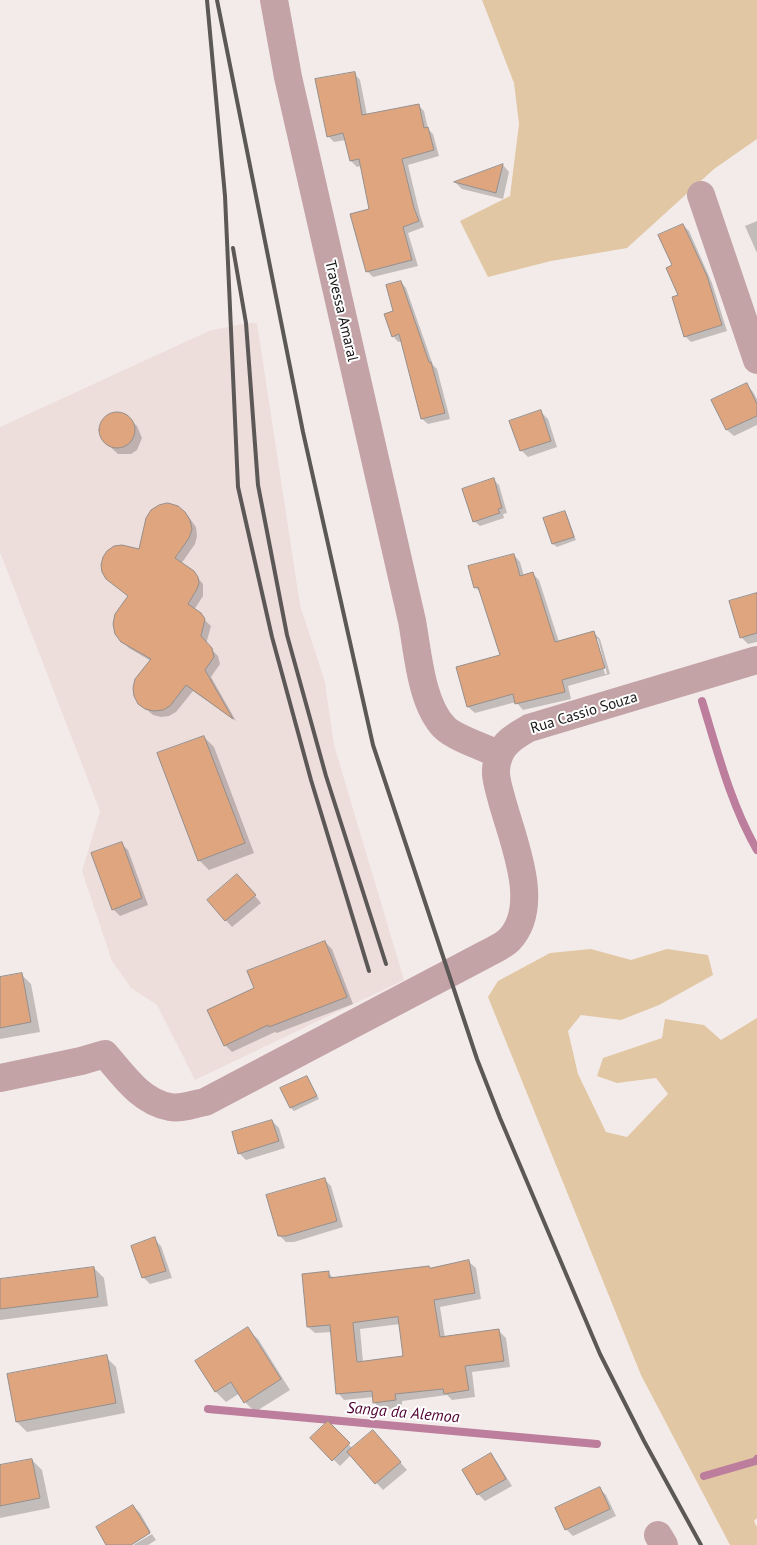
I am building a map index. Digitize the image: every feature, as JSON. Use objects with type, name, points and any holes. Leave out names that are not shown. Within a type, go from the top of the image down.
[{"type":"street","name":"Travessa Amaral","points":[[274,0],[288,77],[412,621],[423,682],[432,710],[445,728],[499,754]]},
{"type":"street","points":[[701,194],[757,360]]},
{"type":"street","name":"Rua Cassio Souza","points":[[499,754],[510,739],[529,728],[757,660]]},
{"type":"street","points":[[0,1078],[105,1054],[134,1088],[149,1099],[170,1107],[205,1102],[508,941],[520,924],[524,901],[517,849],[506,819],[495,772],[499,754]]},
{"type":"shaded area","points":[[482,0],[757,0],[757,139],[714,169],[627,248],[551,261],[488,277],[460,221],[510,196],[519,124],[514,83]]},
{"type":"shaded area","points":[[246,323],[257,323],[300,605],[325,682],[334,745],[404,980],[195,1080],[157,1005],[131,988],[112,961],[82,871],[100,811],[0,552],[0,427],[209,331]]},
{"type":"shaded area","points":[[591,949],[631,960],[667,949],[708,955],[713,975],[659,1005],[621,1020],[581,1015],[568,1031],[578,1074],[606,1132],[627,1137],[668,1094],[656,1078],[617,1083],[597,1076],[603,1058],[662,1038],[665,1019],[704,1025],[721,1040],[757,1018],[757,1518],[754,1521],[757,1527],[757,1545],[730,1545],[641,1375],[488,997],[498,981],[550,953]]},
{"type":"building","points":[[355,72],[362,115],[419,104],[424,128],[428,127],[434,150],[402,159],[419,221],[403,227],[412,260],[366,272],[350,214],[369,209],[359,159],[350,161],[343,133],[327,137],[315,79]]},
{"type":"building","points":[[503,164],[496,193],[454,182]]},
{"type":"building","points":[[683,224],[707,276],[722,325],[684,337],[672,297],[678,295],[666,268],[672,265],[658,235]]},
{"type":"building","points":[[401,281],[429,362],[431,362],[445,413],[421,419],[399,334],[392,337],[384,314],[393,311],[386,285]]},
{"type":"building","points":[[747,383],[757,404],[757,416],[726,430],[711,400]]},
{"type":"building","points":[[541,410],[551,441],[520,451],[509,421]]},
{"type":"building","points":[[117,412],[124,413],[130,417],[134,423],[134,437],[130,443],[124,447],[117,448],[110,447],[104,443],[100,437],[99,430],[100,423],[104,417],[110,413]]},
{"type":"building","points":[[494,478],[502,508],[498,509],[500,513],[473,522],[462,489]]},
{"type":"building","points":[[168,503],[178,506],[190,520],[192,529],[189,538],[175,558],[194,571],[198,577],[197,589],[188,604],[201,613],[205,619],[201,636],[212,648],[214,657],[205,670],[233,719],[186,685],[170,706],[163,710],[145,709],[138,704],[133,688],[135,679],[151,659],[121,642],[115,634],[113,624],[115,614],[128,596],[106,579],[101,565],[103,557],[114,546],[122,545],[139,549],[146,518],[151,510],[159,505]]},
{"type":"building","points":[[565,511],[574,537],[552,544],[543,518]]},
{"type":"building","points":[[514,554],[520,576],[533,572],[555,642],[594,631],[605,668],[562,680],[565,692],[515,704],[513,694],[467,707],[456,667],[500,655],[478,587],[474,588],[468,566]]},
{"type":"building","points":[[757,593],[757,633],[740,638],[729,601]]},
{"type":"building","points":[[204,736],[245,843],[198,861],[157,753]]},
{"type":"building","points":[[122,842],[142,898],[112,910],[91,853]]},
{"type":"building","points":[[237,874],[256,895],[225,921],[207,900]]},
{"type":"building","points":[[325,941],[347,997],[269,1027],[268,1025],[224,1046],[207,1010],[254,988],[247,971]]},
{"type":"building","points":[[22,973],[31,1022],[0,1028],[0,977]]},
{"type":"building","points":[[307,1076],[317,1096],[290,1108],[280,1088]]},
{"type":"building","points":[[272,1120],[279,1141],[238,1154],[232,1132]]},
{"type":"building","points":[[325,1178],[337,1221],[286,1236],[278,1236],[266,1195]]},
{"type":"building","points":[[155,1237],[166,1271],[142,1278],[131,1246]]},
{"type":"building","points":[[469,1260],[475,1293],[434,1300],[440,1337],[499,1329],[504,1361],[465,1366],[469,1390],[444,1394],[443,1389],[395,1394],[396,1400],[373,1403],[372,1391],[336,1394],[330,1325],[307,1327],[302,1274],[329,1271],[329,1278],[429,1266],[430,1268]],"holes":[[[398,1317],[403,1356],[357,1362],[353,1323]]]},
{"type":"building","points":[[94,1267],[98,1297],[0,1309],[0,1279]]},
{"type":"building","points":[[248,1327],[281,1379],[244,1403],[231,1382],[215,1392],[195,1361]]},
{"type":"building","points":[[107,1355],[116,1403],[16,1422],[7,1374]]},
{"type":"building","points":[[328,1421],[350,1443],[332,1461],[310,1438]]},
{"type":"building","points":[[373,1430],[401,1462],[375,1484],[347,1452]]},
{"type":"building","points":[[491,1453],[506,1479],[477,1495],[462,1470]]},
{"type":"building","points":[[32,1459],[40,1498],[0,1506],[0,1465]]},
{"type":"building","points":[[600,1487],[610,1509],[565,1530],[555,1508]]},
{"type":"building","points":[[133,1505],[150,1533],[131,1545],[106,1545],[96,1527]]},
{"type":"waterway","points":[[702,701],[732,796],[757,850]]},
{"type":"waterway","name":"Sanga da Alemoa","points":[[208,1409],[597,1444]]},
{"type":"waterway","name":"Sanga da Alemoa","points":[[704,1476],[756,1461],[757,1459]]},
{"type":"railway","points":[[207,0],[225,196],[238,487],[272,637],[311,780],[369,971]]},
{"type":"railway","points":[[217,0],[303,432],[373,745],[477,1059],[500,1118],[600,1354],[644,1441],[701,1545]]},
{"type":"railway","points":[[233,248],[246,323],[258,485],[287,635],[326,776],[386,964]]}]
